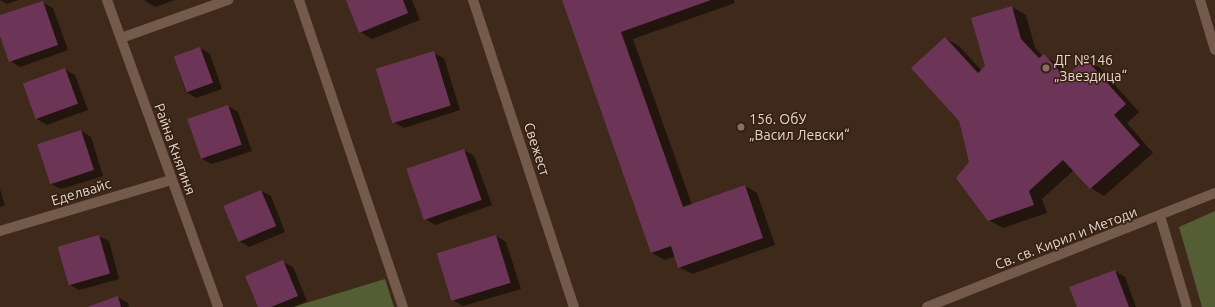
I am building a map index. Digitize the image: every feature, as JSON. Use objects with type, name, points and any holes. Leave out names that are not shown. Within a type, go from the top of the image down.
[{"type":"street","name":"Райна Княгиня","points":[[107,0],[218,307]]},
{"type":"street","points":[[121,38],[228,0]]},
{"type":"street","points":[[299,0],[403,307]]},
{"type":"street","name":"Свежест","points":[[474,0],[574,307]]},
{"type":"street","points":[[1200,0],[1215,50]]},
{"type":"street","name":"Еделвайс","points":[[0,231],[171,180]]},
{"type":"street","name":"Св. св. Кирил и Методи","points":[[927,307],[1215,193]]},
{"type":"street","points":[[1160,216],[1188,307]]},
{"type":"green space","points":[[1215,211],[1215,307],[1202,307],[1179,227]]},
{"type":"green space","points":[[385,279],[394,307],[293,307]]},
{"type":"building","points":[[346,0],[403,0],[408,13],[359,33]]},
{"type":"building","points":[[562,0],[711,0],[621,32],[683,207],[745,185],[763,238],[678,268],[671,246],[651,253]]},
{"type":"building","points":[[43,1],[58,45],[9,62],[0,36],[0,15]]},
{"type":"building","points":[[1012,6],[1021,39],[1039,58],[1044,54],[1065,77],[1086,59],[1126,104],[1114,115],[1140,145],[1090,189],[1063,160],[1029,191],[1034,205],[988,221],[956,178],[969,162],[959,121],[911,68],[945,37],[978,73],[985,66],[971,18]]},
{"type":"building","points":[[200,47],[213,83],[187,92],[174,57]]},
{"type":"building","points":[[434,51],[451,106],[392,123],[376,69]]},
{"type":"building","points":[[65,68],[78,104],[36,119],[23,83]]},
{"type":"building","points":[[228,105],[242,145],[201,159],[187,119]]},
{"type":"building","points":[[81,130],[94,170],[50,184],[37,144]]},
{"type":"building","points":[[464,149],[482,200],[424,220],[406,169]]},
{"type":"building","points":[[261,190],[276,226],[238,242],[223,206]]},
{"type":"building","points":[[99,235],[110,273],[69,285],[58,247]]},
{"type":"building","points":[[496,235],[511,283],[451,301],[437,253]]},
{"type":"building","points":[[283,260],[298,296],[271,307],[258,307],[245,276]]},
{"type":"building","points":[[1115,270],[1129,307],[1077,307],[1069,287]]},
{"type":"building","points":[[118,296],[121,307],[87,307]]},
{"type":"place","name":"ДГ №146 „Звездица“","points":[[1046,68]]},
{"type":"place","name":"156. ОбУ „Васил Левски“","points":[[741,127]]}]
